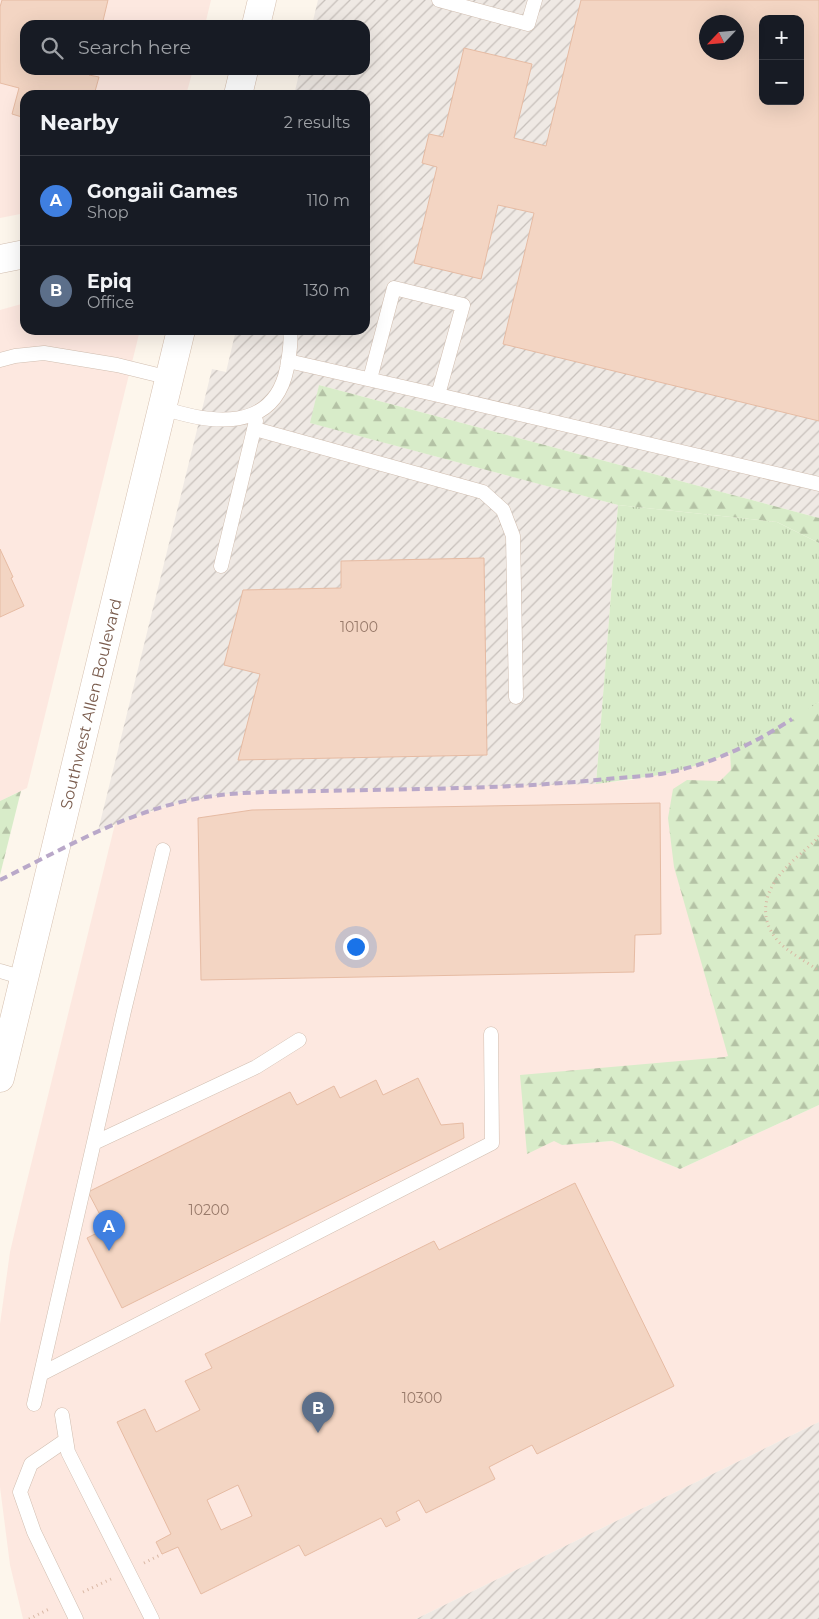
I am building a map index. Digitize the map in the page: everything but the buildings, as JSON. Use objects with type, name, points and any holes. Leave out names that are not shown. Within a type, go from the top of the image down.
[{"type":"main road","points":[[257,20],[262,0]]},
{"type":"main road","points":[[239,90],[243,75]]},
{"type":"main road","points":[[0,259],[20,255]]},
{"type":"main road","name":"Southwest Allen Boulevard","points":[[0,1078],[12,975],[163,408],[180,335]]},
{"type":"lane","points":[[438,0],[528,24],[535,0]]},
{"type":"lane","points":[[370,379],[394,288],[463,305],[438,395]]},
{"type":"lane","points":[[163,408],[186,416],[218,420],[250,416],[259,412],[273,401],[280,391],[288,362],[290,335]]},
{"type":"lane","points":[[0,360],[15,356],[44,353],[117,365],[170,378]]},
{"type":"lane","points":[[288,362],[370,379],[819,484]]},
{"type":"lane","points":[[221,566],[259,412]]},
{"type":"lane","points":[[255,428],[483,492],[503,510],[513,536],[516,697]]},
{"type":"lane","points":[[34,1404],[163,850]]},
{"type":"lane","points":[[40,1374],[492,1142],[490,1034]]},
{"type":"lane","points":[[94,1143],[256,1067],[299,1040]]},
{"type":"lane","points":[[62,1415],[68,1452],[152,1619]]},
{"type":"lane","points":[[66,1440],[31,1464],[20,1492],[34,1532],[76,1619]]},
{"type":"path","points":[[819,836],[797,856],[777,879],[765,902],[765,916],[777,940],[819,971]]},
{"type":"path","points":[[29,1619],[162,1554]]},
{"type":"shaded area","points":[[0,0],[211,0],[206,20],[20,20],[20,75],[192,75],[187,90],[20,90],[20,214],[0,218]]},
{"type":"shaded area","points":[[318,0],[819,0],[819,518],[319,385],[311,423],[618,505],[596,784],[254,791],[177,803],[98,831],[212,369],[226,372],[235,335],[370,335],[370,90],[295,90],[299,75],[370,75],[370,20],[313,20]]},
{"type":"shaded area","points":[[20,304],[20,335],[139,335],[27,788],[0,801],[0,310]]},
{"type":"shaded area","points":[[730,752],[752,1044],[562,1145],[612,1141],[680,1169],[819,1105],[819,1422],[416,1619],[23,1619],[10,1565],[0,1487],[0,1324],[10,1252],[115,824],[177,803],[227,794],[265,791],[600,783],[631,780],[672,771]]},
{"type":"shaded area","points":[[819,1422],[819,1619],[416,1619]]},
{"type":"green space","points":[[319,385],[819,518],[819,543],[777,522],[618,505],[310,423]]},
{"type":"green space","points":[[618,505],[777,522],[819,543],[819,702],[761,739],[719,758],[653,776],[596,784]]},
{"type":"green space","points":[[819,702],[819,1105],[680,1169],[612,1141],[562,1145],[554,1141],[527,1154],[520,1075],[728,1056],[674,867],[668,818],[673,789],[687,780],[720,781],[731,770],[730,752],[784,725]]},
{"type":"green space","points":[[21,791],[0,875],[0,801]]},
{"type":"railway","points":[[0,880],[92,834],[140,814],[190,800],[253,792],[492,787],[653,775],[687,768],[718,758],[749,744],[792,719]]},
{"type":"place","name":"Gongaii Games","points":[[109,1251]]},
{"type":"place","name":"Epiq","points":[[318,1433]]}]
